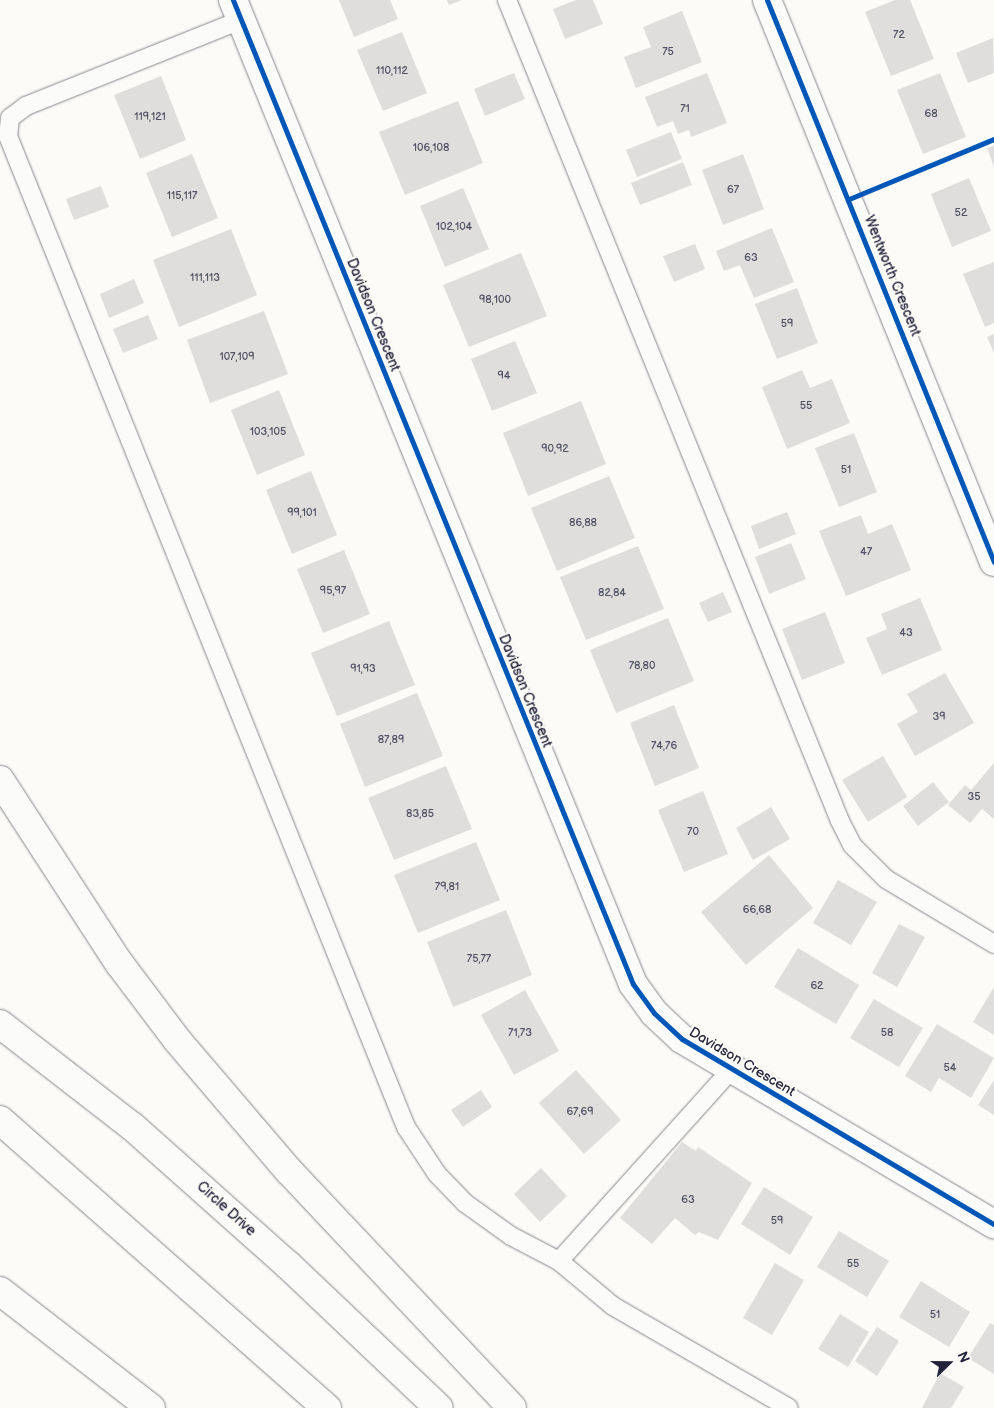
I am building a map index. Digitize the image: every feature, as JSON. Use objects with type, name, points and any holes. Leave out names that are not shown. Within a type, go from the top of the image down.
[{"type":"main road","name":"Wentworth Crescent","points":[[767,0],[994,562]]},
{"type":"main road","name":"Davidson Crescent","points":[[237,10],[633,984],[654,1013],[682,1039],[994,1224]]},
{"type":"main road","points":[[0,780],[119,963],[183,1047],[289,1171],[512,1408]]},
{"type":"main road","name":"Circle Drive","points":[[0,1024],[133,1127],[287,1264],[439,1408]]},
{"type":"main road","points":[[0,1120],[327,1408]]},
{"type":"main road","points":[[0,1291],[151,1408]]},
{"type":"lane","points":[[507,0],[840,821],[857,851],[886,878],[994,944]]},
{"type":"lane","points":[[237,10],[26,106],[10,118],[8,136],[406,1127],[437,1174],[465,1203],[511,1236],[559,1261],[613,1306],[789,1408]]},
{"type":"lane","points":[[559,1261],[732,1069]]},
{"type":"building","points":[[339,0],[390,0],[398,19],[354,37]]},
{"type":"building","points":[[447,0],[462,0],[449,5]]},
{"type":"building","points":[[576,0],[593,0],[603,24],[565,39],[553,9]]},
{"type":"building","points":[[895,0],[910,0],[934,59],[891,76],[865,12]]},
{"type":"building","points":[[682,11],[702,62],[636,88],[624,57],[651,47],[643,27]]},
{"type":"building","points":[[402,32],[427,93],[383,111],[357,50]]},
{"type":"building","points":[[993,38],[994,73],[968,83],[956,53]]},
{"type":"building","points":[[514,73],[525,99],[485,116],[474,89]]},
{"type":"building","points":[[707,73],[727,123],[691,137],[689,130],[678,134],[673,121],[657,127],[645,97]]},
{"type":"building","points":[[940,73],[966,137],[923,154],[897,90]]},
{"type":"building","points":[[161,76],[186,140],[140,159],[114,95]]},
{"type":"building","points":[[458,101],[483,163],[405,195],[379,132]]},
{"type":"building","points":[[671,132],[682,159],[637,177],[626,150]]},
{"type":"building","points":[[994,146],[994,167],[987,148]]},
{"type":"building","points":[[192,154],[218,218],[172,237],[146,173]]},
{"type":"building","points":[[743,154],[764,209],[723,225],[702,170]]},
{"type":"building","points":[[683,162],[692,185],[640,205],[631,183]]},
{"type":"building","points":[[969,178],[991,231],[952,247],[931,194]]},
{"type":"building","points":[[101,186],[109,207],[74,220],[66,199]]},
{"type":"building","points":[[463,188],[489,249],[445,267],[420,206]]},
{"type":"building","points":[[772,228],[794,282],[754,298],[740,265],[724,271],[716,251]]},
{"type":"building","points":[[231,229],[257,295],[179,327],[153,260]]},
{"type":"building","points":[[695,244],[705,269],[674,282],[663,256]]},
{"type":"building","points":[[521,253],[547,316],[469,347],[443,285]]},
{"type":"building","points":[[994,262],[994,323],[985,327],[963,274]]},
{"type":"building","points":[[134,279],[144,303],[109,318],[100,294]]},
{"type":"building","points":[[797,288],[818,343],[777,359],[755,304]]},
{"type":"building","points":[[264,311],[288,374],[210,403],[187,340]]},
{"type":"building","points":[[148,315],[158,339],[123,353],[113,329]]},
{"type":"building","points":[[994,334],[994,353],[987,337]]},
{"type":"building","points":[[515,341],[537,393],[492,411],[471,359]]},
{"type":"building","points":[[802,370],[810,388],[832,379],[850,423],[787,449],[762,387]]},
{"type":"building","points":[[279,390],[305,455],[257,475],[231,410]]},
{"type":"building","points":[[581,401],[606,464],[528,496],[503,433]]},
{"type":"building","points":[[854,433],[877,492],[839,507],[815,448]]},
{"type":"building","points":[[311,471],[337,535],[292,554],[266,490]]},
{"type":"building","points":[[609,476],[635,538],[557,571],[531,508]]},
{"type":"building","points":[[787,512],[796,534],[759,549],[751,526]]},
{"type":"building","points":[[861,515],[868,534],[892,524],[911,570],[846,596],[819,531]]},
{"type":"building","points":[[791,543],[806,579],[769,594],[755,557]]},
{"type":"building","points":[[638,546],[664,609],[586,640],[560,577]]},
{"type":"building","points":[[344,550],[370,614],[323,633],[297,569]]},
{"type":"building","points":[[723,592],[732,612],[708,622],[699,603]]},
{"type":"building","points":[[920,598],[942,650],[882,675],[866,638],[887,629],[881,614]]},
{"type":"building","points":[[825,612],[845,663],[802,680],[782,629]]},
{"type":"building","points":[[668,618],[694,681],[616,713],[590,650]]},
{"type":"building","points":[[389,621],[415,685],[337,716],[311,653]]},
{"type":"building","points":[[945,673],[974,723],[915,756],[897,724],[918,712],[907,694]]},
{"type":"building","points":[[417,693],[443,756],[365,787],[340,724]]},
{"type":"building","points":[[674,705],[699,768],[655,786],[630,723]]},
{"type":"building","points":[[883,756],[907,797],[868,822],[842,780]]},
{"type":"building","points":[[994,763],[994,819],[982,809],[970,823],[948,805],[965,785],[971,790]]},
{"type":"building","points":[[446,766],[472,829],[394,860],[368,798]]},
{"type":"building","points":[[933,782],[949,802],[918,826],[903,806]]},
{"type":"building","points":[[703,791],[728,854],[684,872],[658,810]]},
{"type":"building","points":[[771,807],[790,839],[753,860],[736,828]]},
{"type":"building","points":[[476,842],[500,900],[418,933],[394,875]]},
{"type":"building","points":[[769,855],[813,908],[746,965],[701,912]]},
{"type":"building","points":[[838,880],[877,902],[851,945],[813,923]]},
{"type":"building","points":[[506,910],[532,975],[453,1007],[427,942]]},
{"type":"building","points":[[899,924],[925,937],[897,987],[872,973]]},
{"type":"building","points":[[798,948],[859,985],[836,1024],[774,987]]},
{"type":"building","points":[[994,987],[994,1035],[973,1022]]},
{"type":"building","points":[[525,990],[559,1051],[514,1075],[481,1015]]},
{"type":"building","points":[[874,999],[923,1028],[899,1067],[850,1038]]},
{"type":"building","points":[[937,1024],[994,1058],[971,1098],[939,1078],[931,1092],[905,1076]]},
{"type":"building","points":[[576,1070],[621,1120],[584,1154],[539,1103]]},
{"type":"building","points":[[994,1080],[994,1115],[978,1105]]},
{"type":"building","points":[[481,1090],[492,1107],[463,1127],[451,1110]]},
{"type":"building","points":[[682,1142],[696,1151],[698,1147],[752,1183],[718,1240],[699,1232],[695,1235],[675,1218],[652,1244],[620,1218]]},
{"type":"building","points":[[541,1168],[567,1196],[540,1222],[514,1194]]},
{"type":"building","points":[[764,1187],[813,1217],[790,1255],[741,1224]]},
{"type":"building","points":[[839,1231],[889,1261],[867,1297],[817,1267]]},
{"type":"building","points":[[775,1263],[804,1280],[772,1335],[743,1318]]},
{"type":"building","points":[[921,1281],[970,1312],[949,1347],[899,1317]]},
{"type":"building","points":[[840,1314],[869,1332],[848,1367],[818,1349]]},
{"type":"building","points":[[990,1323],[994,1325],[994,1374],[968,1358]]},
{"type":"building","points":[[877,1327],[899,1341],[877,1376],[855,1361]]},
{"type":"building","points":[[940,1373],[964,1387],[951,1408],[922,1408]]},
{"type":"cycle path","points":[[233,0],[633,984],[654,1013],[682,1039],[994,1224]]},
{"type":"cycle path","points":[[767,0],[994,562]]},
{"type":"cycle path","points":[[849,199],[994,139]]}]
